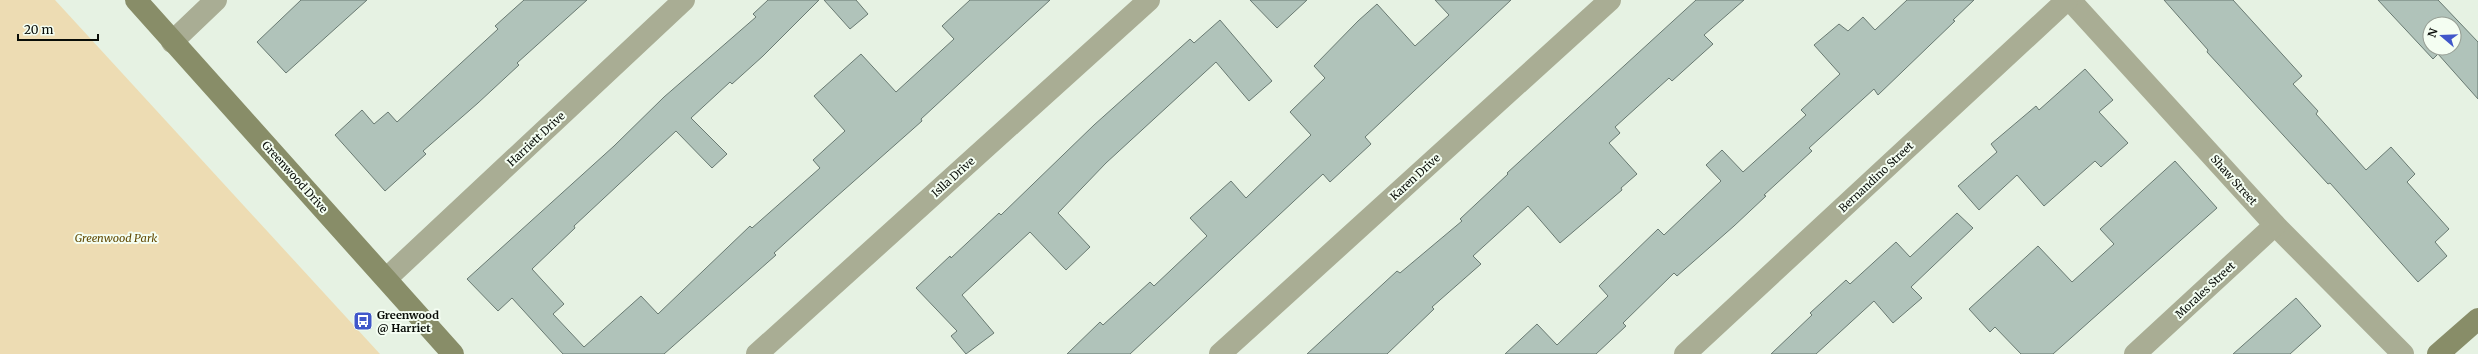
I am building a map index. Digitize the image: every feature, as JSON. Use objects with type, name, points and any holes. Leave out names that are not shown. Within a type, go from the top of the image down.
[{"type":"main road","name":"Greenwood Drive","points":[[136,0],[172,42],[387,278],[454,354]]},
{"type":"main road","points":[[2438,354],[2478,319]]},
{"type":"street","points":[[172,42],[216,0]]},
{"type":"street","name":"Harriett Drive","points":[[387,278],[684,0]]},
{"type":"street","name":"Islla Drive","points":[[757,354],[1149,0]]},
{"type":"street","name":"Karen Drive","points":[[1220,354],[1610,0]]},
{"type":"street","name":"Shaw Street","points":[[2069,0],[2276,226],[2403,354]]},
{"type":"street","name":"Bernandino Street","points":[[1685,354],[2069,0]]},
{"type":"street","name":"Morales Street","points":[[2135,354],[2276,226]]},
{"type":"green space","name":"Greenwood Park","points":[[0,0],[55,0],[380,354],[0,354]]},
{"type":"building","points":[[301,0],[367,0],[286,73],[257,42]]},
{"type":"building","points":[[524,0],[587,0],[517,63],[519,65],[478,103],[423,151],[426,154],[385,191],[335,135],[362,110],[374,124],[388,112],[397,122],[498,29],[495,26]]},
{"type":"building","points":[[768,0],[819,0],[763,56],[732,84],[730,82],[691,118],[727,154],[712,168],[676,131],[574,226],[575,228],[532,269],[564,304],[553,314],[584,347],[641,296],[658,314],[750,226],[752,228],[820,168],[813,160],[845,131],[814,96],[861,54],[896,92],[954,39],[942,26],[970,0],[1050,0],[921,119],[922,121],[774,253],[776,255],[664,354],[563,354],[512,298],[498,311],[467,279],[614,146],[664,97],[756,17],[753,14]]},
{"type":"building","points":[[824,0],[856,0],[868,14],[850,29]]},
{"type":"building","points":[[1250,0],[1307,0],[1277,28]]},
{"type":"building","points":[[1435,0],[1511,0],[1365,137],[1371,144],[1330,182],[1323,174],[1130,354],[1067,354],[1100,322],[1103,325],[1150,282],[1154,286],[1207,236],[1190,218],[1231,181],[1246,198],[1311,135],[1290,112],[1325,78],[1314,66],[1358,21],[1377,4],[1415,46],[1449,15]]},
{"type":"building","points":[[1696,0],[1744,0],[1704,35],[1713,44],[1672,81],[1669,78],[1615,127],[1620,133],[1609,143],[1637,174],[1621,188],[1622,190],[1560,243],[1528,206],[1473,256],[1481,264],[1432,307],[1434,309],[1387,354],[1307,354],[1397,271],[1400,273],[1462,221],[1460,219],[1508,174],[1507,173]]},
{"type":"building","points":[[1907,0],[1974,0],[1953,20],[1955,21],[1878,95],[1874,89],[1809,148],[1812,151],[1764,195],[1766,196],[1734,226],[1677,276],[1674,273],[1623,323],[1626,326],[1596,354],[1505,354],[1537,324],[1557,345],[1608,296],[1599,286],[1658,229],[1664,235],[1721,181],[1706,165],[1722,150],[1743,172],[1806,115],[1801,110],[1840,74],[1814,45],[1839,24],[1848,31],[1863,17],[1875,30]]},
{"type":"building","points":[[2164,0],[2233,0],[2302,76],[2293,84],[2318,111],[2316,114],[2366,170],[2391,147],[2415,174],[2407,182],[2449,229],[2435,242],[2447,256],[2418,282],[2330,183],[2328,184],[2207,52],[2208,50]]},
{"type":"building","points":[[2378,0],[2438,0],[2453,16],[2422,16],[2422,47]]},
{"type":"building","points":[[1220,20],[1272,81],[1249,101],[1216,62],[1106,163],[1058,213],[1090,247],[1066,270],[1030,232],[962,295],[994,333],[966,354],[951,336],[957,331],[916,288],[950,256],[951,258],[999,213],[1001,215],[1094,125],[1190,39],[1194,43]]},
{"type":"building","points":[[2462,25],[2478,42],[2478,99],[2440,56],[2462,56]]},
{"type":"building","points":[[2085,69],[2113,100],[2099,112],[2128,143],[2101,167],[2095,161],[2044,206],[2017,175],[1979,210],[1958,186],[1997,152],[1991,144],[2036,106],[2039,110]]},
{"type":"building","points":[[2175,161],[2217,208],[2053,354],[2021,354],[1995,327],[1990,332],[1969,309],[2038,246],[2072,282],[2114,244],[2100,229]]},
{"type":"building","points":[[1957,213],[1973,228],[1911,287],[1922,298],[1893,323],[1874,301],[1816,354],[1771,354],[1812,315],[1810,313],[1846,280],[1850,284],[1896,242],[1910,257]]},
{"type":"building","points":[[2296,298],[2321,326],[2290,354],[2233,354]]},
{"type":"place","name":"Greenwood @ Harriet","points":[[363,321]]}]
